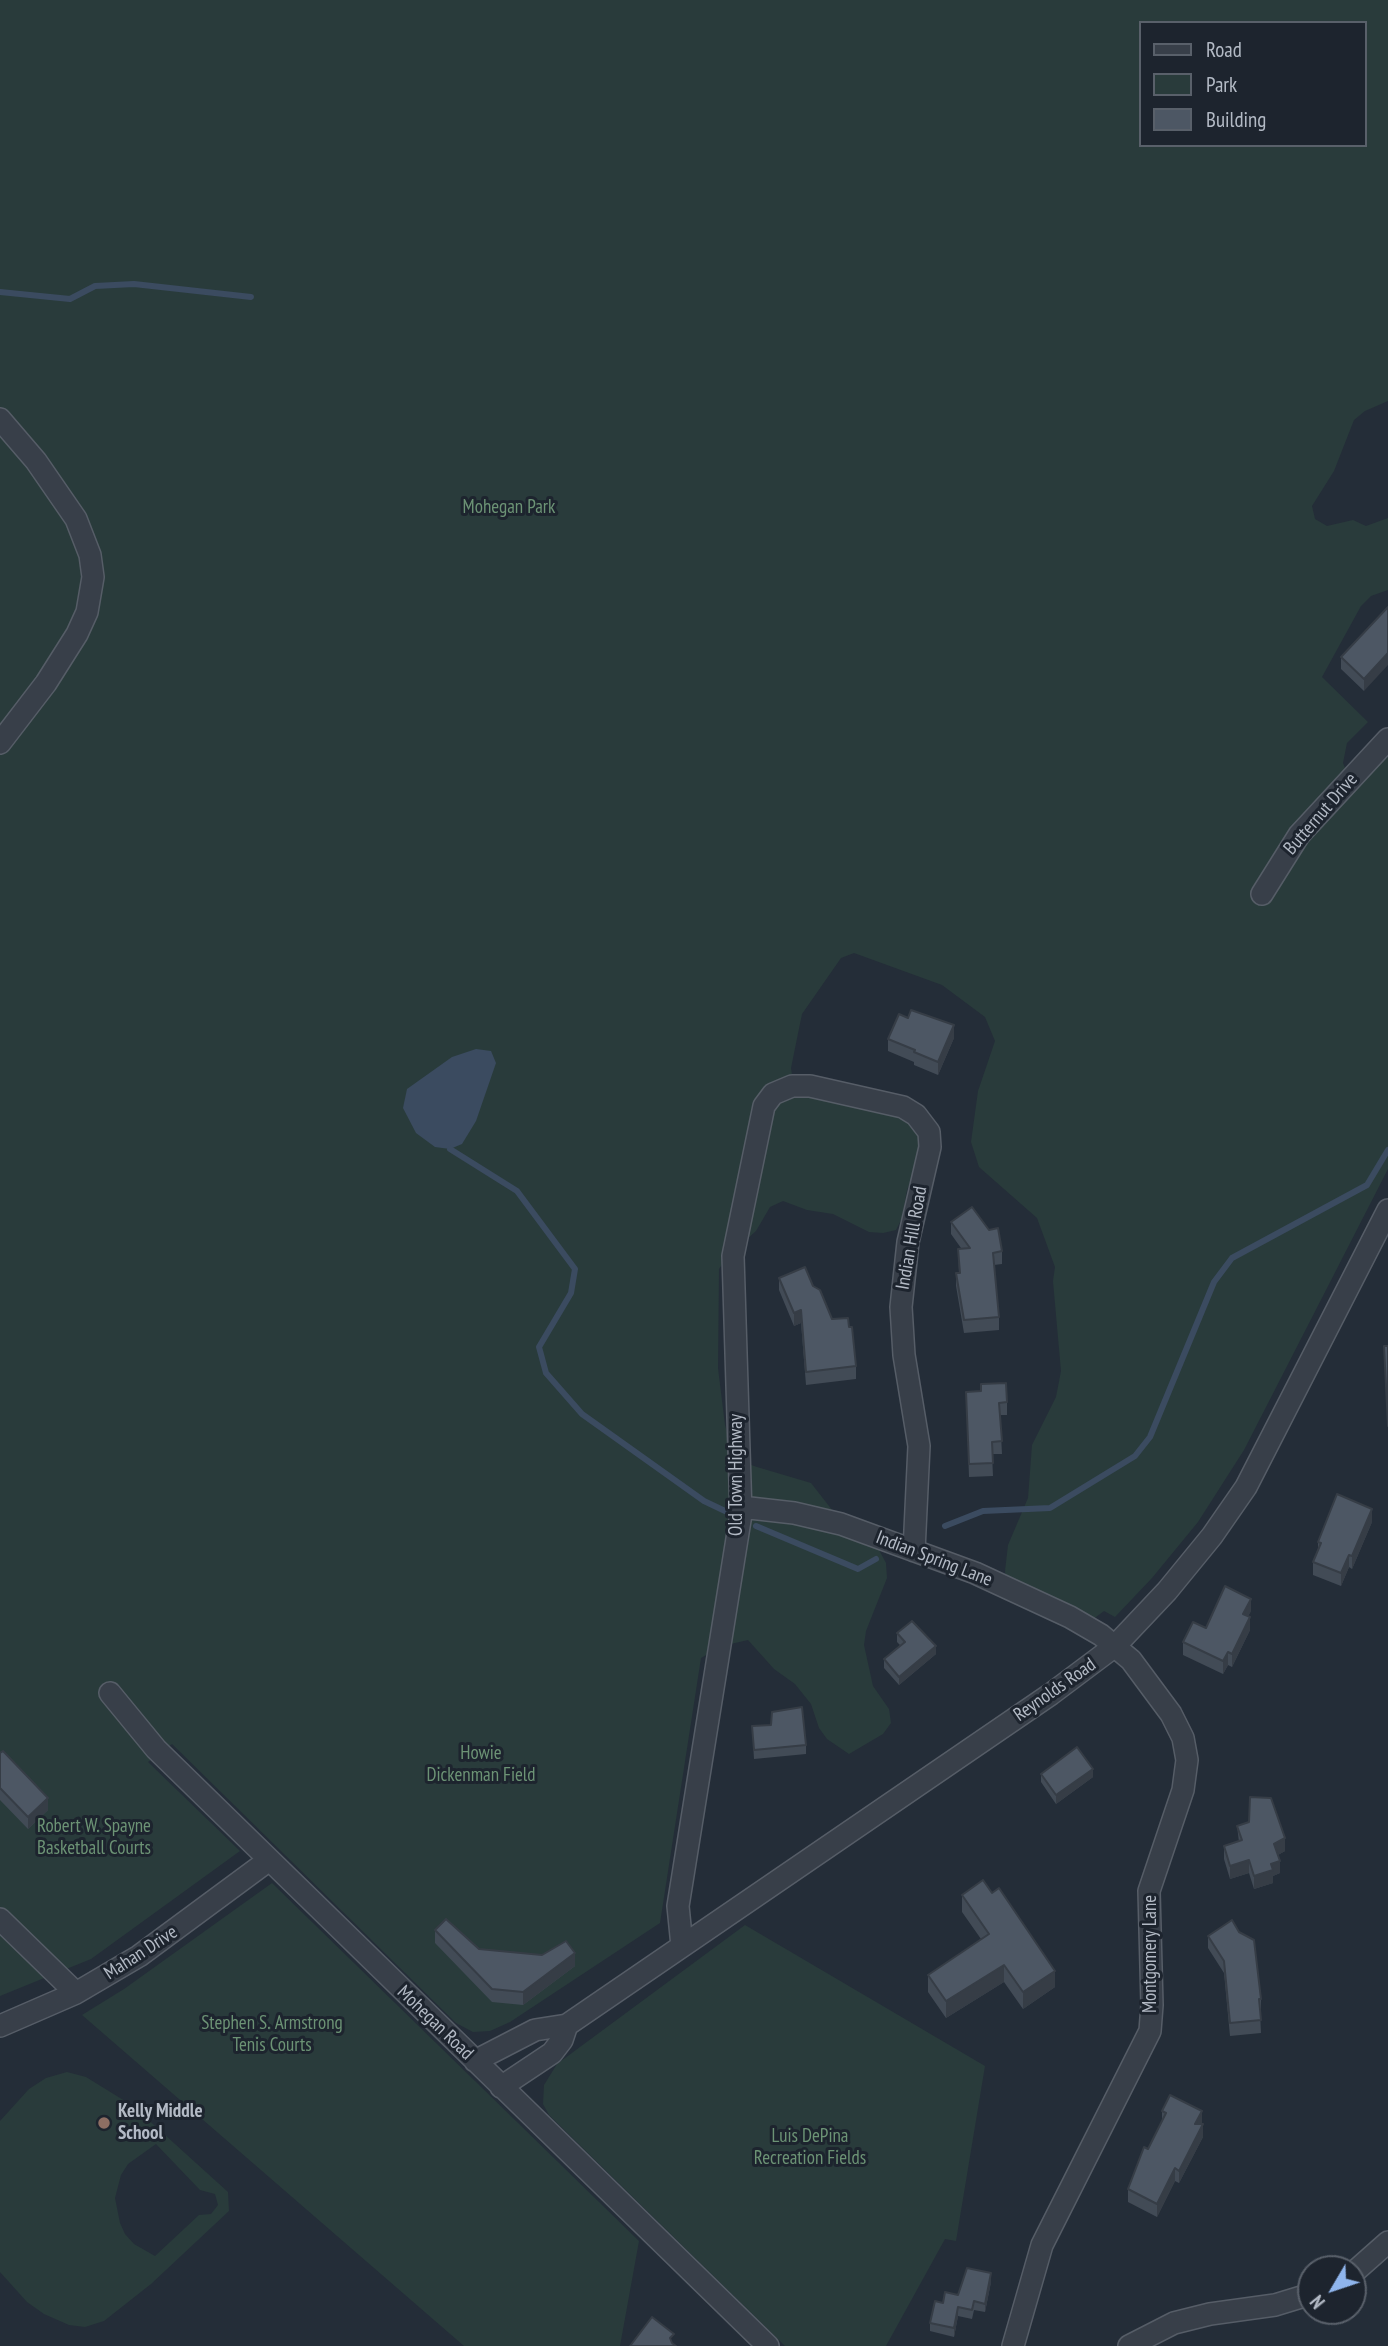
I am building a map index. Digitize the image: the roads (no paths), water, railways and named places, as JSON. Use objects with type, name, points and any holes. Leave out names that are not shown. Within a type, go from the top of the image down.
[{"type":"street","points":[[0,419],[36,461],[76,519],[90,555],[93,577],[87,611],[77,634],[46,683],[0,743]]},
{"type":"street","name":"Butternut Drive","points":[[1262,894],[1299,835],[1388,739]]},
{"type":"street","name":"Indian Hill Road","points":[[778,1091],[792,1086],[810,1086],[902,1107],[922,1120],[929,1132],[930,1147],[908,1242],[901,1307],[904,1354],[919,1446],[914,1551]]},
{"type":"street","name":"Old Town Highway","points":[[682,1946],[678,1906],[741,1507],[733,1256],[762,1113],[768,1099],[778,1091]]},
{"type":"street","name":"Reynolds Road","points":[[475,2061],[535,2030],[566,2025],[1051,1694],[1115,1646],[1167,1591],[1212,1536],[1246,1487],[1388,1210]]},
{"type":"street","name":"Indian Spring Lane","points":[[741,1507],[817,1517],[975,1573],[1070,1617],[1115,1646]]},
{"type":"street","name":"Montgomery Lane","points":[[1013,2346],[1042,2245],[1145,2047],[1152,2019],[1149,1891],[1183,1790],[1186,1749],[1171,1714],[1137,1667],[1115,1646]]},
{"type":"street","name":"Mohegan Road","points":[[110,1693],[156,1749],[768,2346]]},
{"type":"street","name":"Mahan Drive","points":[[0,2026],[76,1993],[173,1933],[269,1860]]},
{"type":"street","points":[[0,1919],[76,1993]]},
{"type":"street","name":"Reynolds Road","points":[[501,2087],[552,2053],[559,2044],[566,2025]]},
{"type":"street","points":[[1367,2261],[1388,2242]]},
{"type":"street","points":[[1129,2346],[1174,2323],[1275,2305],[1297,2298]]},
{"type":"water","points":[[476,1049],[491,1051],[496,1063],[476,1121],[462,1144],[450,1149],[435,1147],[416,1133],[403,1108],[407,1089],[452,1057]]},
{"type":"waterway","points":[[0,292],[70,299],[95,286],[134,284],[251,297]]},
{"type":"waterway","points":[[450,1149],[517,1191],[575,1269],[571,1293],[539,1347],[546,1373],[582,1414],[704,1501],[725,1511]]},
{"type":"waterway","points":[[945,1526],[983,1511],[1050,1508],[1135,1456],[1150,1437],[1214,1282],[1232,1258],[1367,1185],[1388,1150]]},
{"type":"waterway","points":[[756,1526],[858,1569],[876,1559]]},
{"type":"place","name":"Kelly Middle School","points":[[104,2123]]},
{"type":"park label","name":"Mohegan Park","points":[[509,508]]},
{"type":"park label","name":"Howie Dickenman Field","points":[[481,1765]]},
{"type":"park label","name":"Robert W. Spayne Basketball Courts","points":[[94,1838]]},
{"type":"park label","name":"Stephen S. Armstrong Tenis Courts","points":[[272,2035]]},
{"type":"park label","name":"Luis DePina Recreation Fields","points":[[810,2148]]}]
